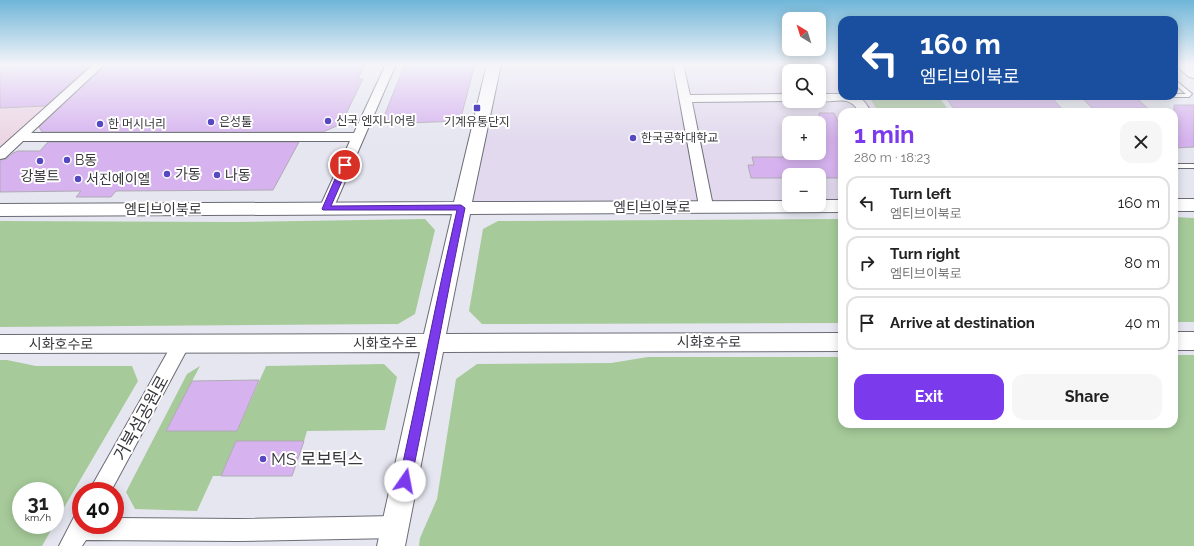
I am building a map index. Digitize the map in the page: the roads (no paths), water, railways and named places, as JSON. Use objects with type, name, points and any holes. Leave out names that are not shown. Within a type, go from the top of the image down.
[{"type":"street","points":[[0,155],[72,89]]},
{"type":"street","points":[[326,209],[357,136],[379,89]]},
{"type":"street","points":[[124,532],[238,530],[393,537],[428,373],[438,315],[488,89]]},
{"type":"street","points":[[683,89],[706,206]]},
{"type":"street","points":[[685,99],[782,98]]},
{"type":"street","points":[[826,98],[838,98]]},
{"type":"street","points":[[856,100],[859,101],[862,108]]},
{"type":"street","points":[[20,137],[357,136]]},
{"type":"street","points":[[1178,205],[1194,205]]},
{"type":"street","name":"엠티브이북로","points":[[0,210],[838,206]]},
{"type":"street","points":[[1178,341],[1194,341]]},
{"type":"street","name":"시화호수로","points":[[0,344],[838,342]]},
{"type":"street","name":"거북섬공원로","points":[[105,482],[181,344]]},
{"type":"lane","points":[[1178,96],[1187,96],[1189,94],[1184,89]]},
{"type":"lane","points":[[1178,166],[1194,166]]},
{"type":"place","name":"기계유통단지","points":[[477,108]]},
{"type":"place","name":"신국 엔지니어링","points":[[328,121]]},
{"type":"place","name":"은성툴","points":[[211,122]]},
{"type":"place","name":"한 머시너리","points":[[100,124]]},
{"type":"place","name":"한국공학대학교","points":[[633,138]]},
{"type":"place","name":"B동","points":[[67,160]]},
{"type":"place","name":"강볼트","points":[[40,161]]},
{"type":"place","name":"가동","points":[[167,174]]},
{"type":"place","name":"나동","points":[[217,175]]},
{"type":"place","name":"서진에이엘","points":[[78,179]]},
{"type":"place","name":"MS 로보틱스","points":[[263,459]]}]
